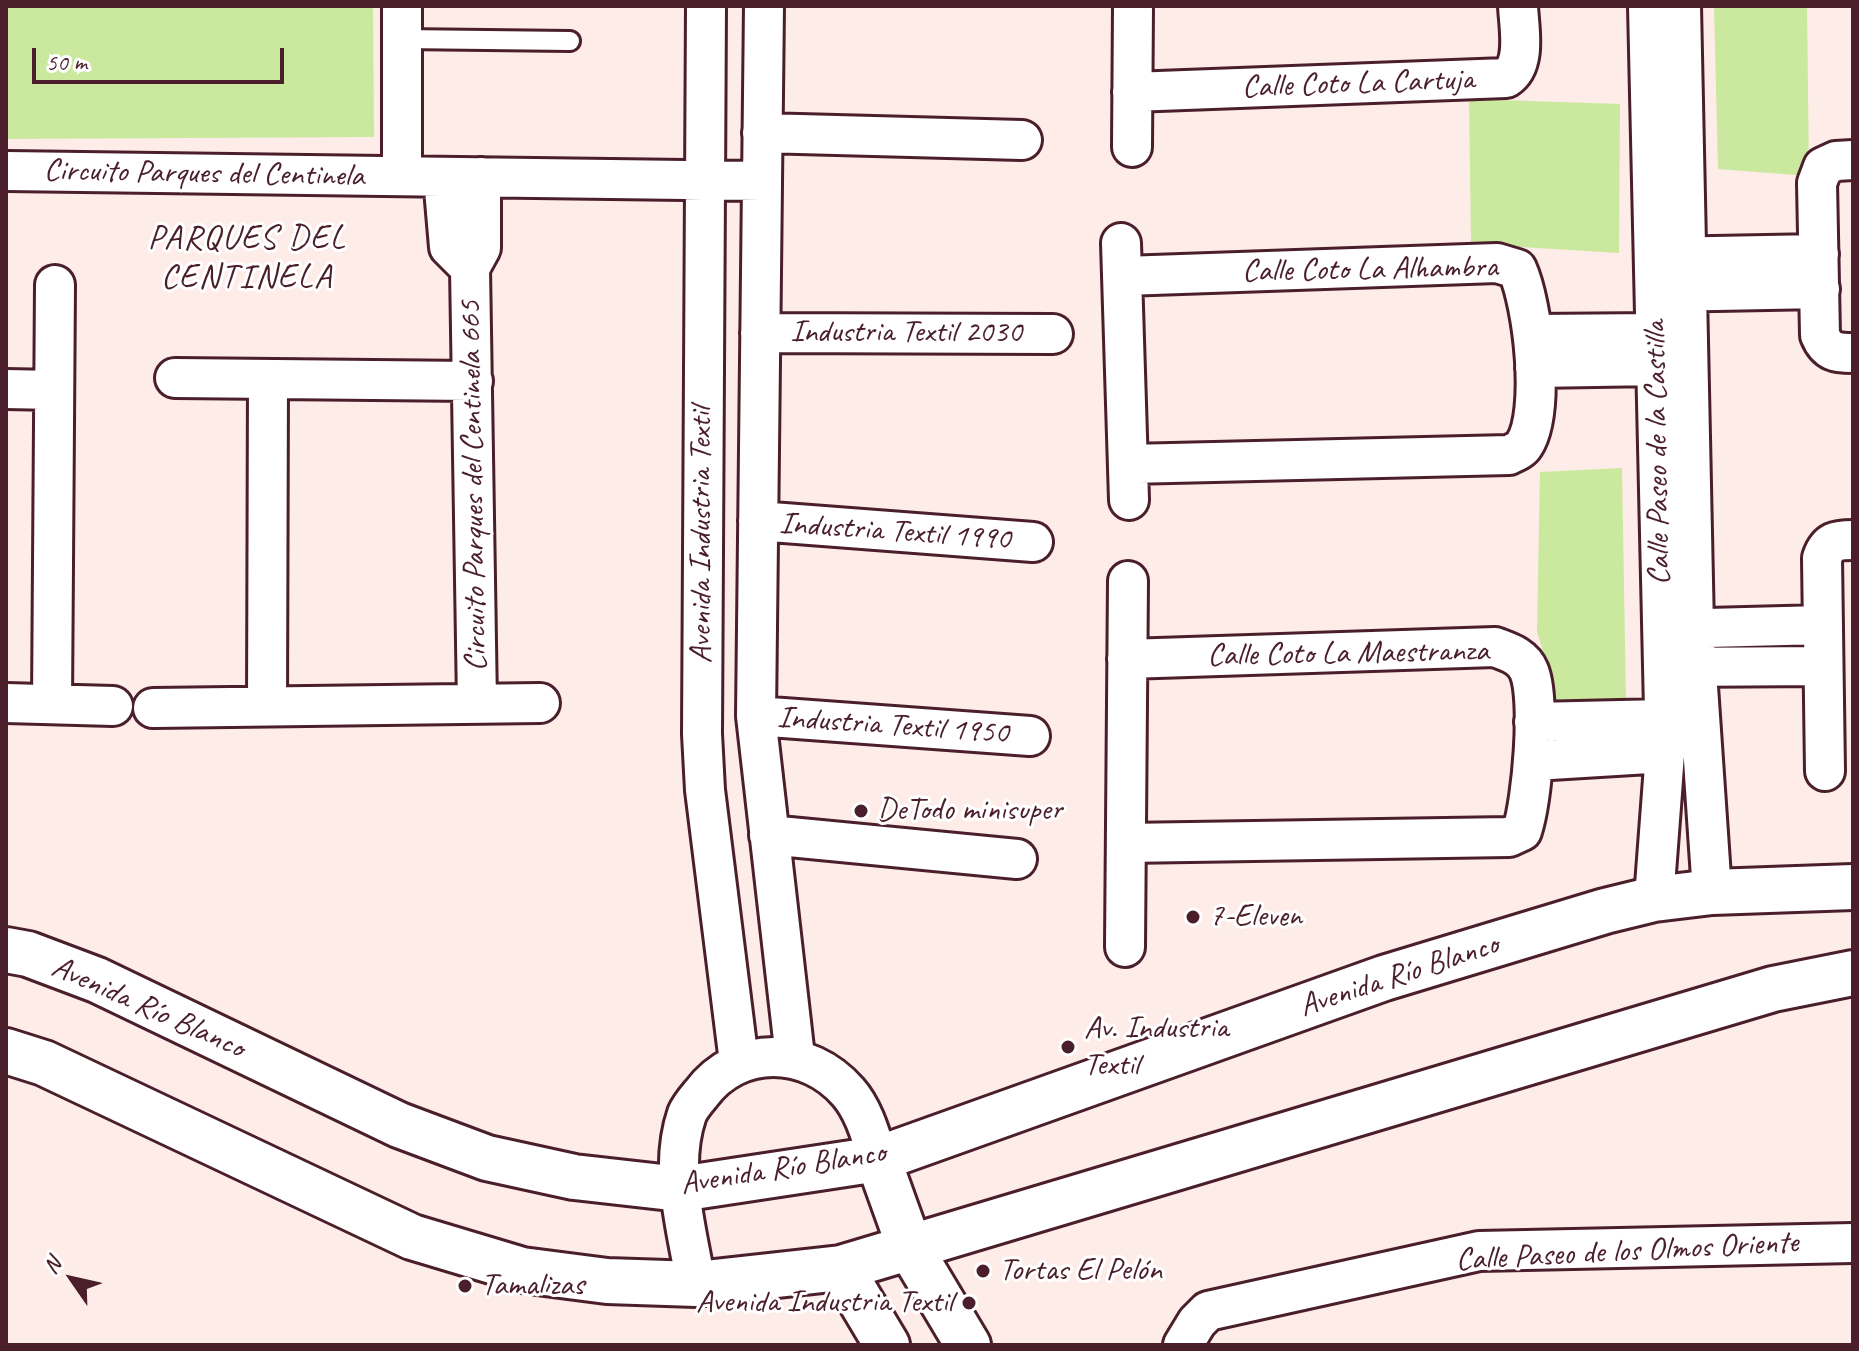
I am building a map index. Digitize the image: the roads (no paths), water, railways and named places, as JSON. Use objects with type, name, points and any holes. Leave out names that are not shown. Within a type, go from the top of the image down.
[{"type":"street","name":"Avenida Industria Textil","points":[[706,6],[702,734],[705,790],[739,1062]]},
{"type":"street","name":"Avenida Industria Textil","points":[[764,6],[756,716],[795,1057]]},
{"type":"street","points":[[1132,147],[1133,6]]},
{"type":"street","name":"Calle Coto La Cartuja","points":[[1132,92],[1506,78],[1515,73],[1519,62],[1518,6]]},
{"type":"street","name":"Calle Paseo de la Castilla","points":[[1648,6],[1670,275],[1679,648],[1664,736],[1654,899]]},
{"type":"street","name":"Calle Paseo de la Castilla","points":[[1681,6],[1670,275],[1656,349],[1679,648],[1712,892]]},
{"type":"street","name":"Circuito Parques del Centinela","points":[[402,22],[402,176]]},
{"type":"street","points":[[762,133],[1022,140]]},
{"type":"street","points":[[1853,160],[1836,161],[1823,167],[1817,183],[1820,335],[1825,347],[1837,353],[1853,353]]},
{"type":"street","name":"Circuito Parques del Centinela","points":[[6,171],[761,181]]},
{"type":"street","points":[[443,177],[449,247],[470,268]]},
{"type":"street","name":"Circuito Parques del Centinela 665","points":[[477,704],[470,268],[481,248],[481,177]]},
{"type":"street","name":"Calle Coto La Alhambra","points":[[1123,259],[1497,263],[1517,269],[1525,288],[1534,351],[1531,432],[1523,449],[1509,455],[1129,482],[1123,259]]},
{"type":"street","points":[[1670,275],[1820,272]]},
{"type":"street","points":[[52,703],[55,285]]},
{"type":"street","name":"Industria Textil 2030","points":[[760,333],[1053,334]]},
{"type":"street","points":[[1534,351],[1656,349]]},
{"type":"street","points":[[175,378],[473,381]]},
{"type":"street","points":[[267,706],[268,379]]},
{"type":"street","points":[[6,389],[54,390]]},
{"type":"street","name":"Industria Textil 1990","points":[[758,521],[1033,542]]},
{"type":"street","points":[[1834,748],[1823,666],[1822,558],[1826,547],[1834,540],[1853,540]]},
{"type":"street","points":[[1125,947],[1128,581]]},
{"type":"street","points":[[1679,648],[1823,625]]},
{"type":"street","name":"Calle Coto La Maestranza","points":[[1126,843],[1509,837],[1522,831],[1534,761],[1529,671],[1516,654],[1495,647],[1127,659]]},
{"type":"street","points":[[1679,648],[1823,666]]},
{"type":"street","points":[[6,703],[113,706]]},
{"type":"street","points":[[153,708],[540,703]]},
{"type":"street","name":"Industria Textil 1950","points":[[756,716],[1030,736]]},
{"type":"street","points":[[1534,722],[1664,736]]},
{"type":"street","points":[[1534,761],[1664,736]]},
{"type":"street","points":[[769,835],[1017,859]]},
{"type":"street","name":"Avenida Río Blanco","points":[[6,950],[97,980],[399,1125],[487,1158],[574,1177],[680,1189],[878,1159],[1384,978],[1654,899],[1712,892],[1853,887]]},
{"type":"street","points":[[6,1051],[44,1063],[412,1237],[522,1270],[607,1281],[696,1284],[841,1268],[1758,994],[1853,973]]},
{"type":"street","points":[[696,1284],[680,1189],[679,1150],[688,1111],[711,1079],[739,1062],[764,1057],[795,1057],[823,1069],[850,1093],[867,1125],[910,1248],[968,1345]]},
{"type":"street","name":"Calle Paseo de los Olmos Oriente","points":[[1183,1345],[1208,1311],[1479,1251],[1853,1243]]},
{"type":"street","points":[[841,1268],[887,1345]]},
{"type":"lane","points":[[402,22],[570,41]]},
{"type":"place","name":"DeTodo minisuper","points":[[861,811]]},
{"type":"place","name":"7-Eleven","points":[[1193,917]]},
{"type":"place","name":"Av. Industria Textil","points":[[1068,1047]]},
{"type":"place","name":"Tortas El Pelón","points":[[983,1271]]},
{"type":"place","name":"Tamalizas","points":[[465,1286]]},
{"type":"place","name":"Avenida Industria Textil","points":[[969,1303]]},
{"type":"district","name":"PARQUES DEL CENTINELA","points":[[247,258]]}]
